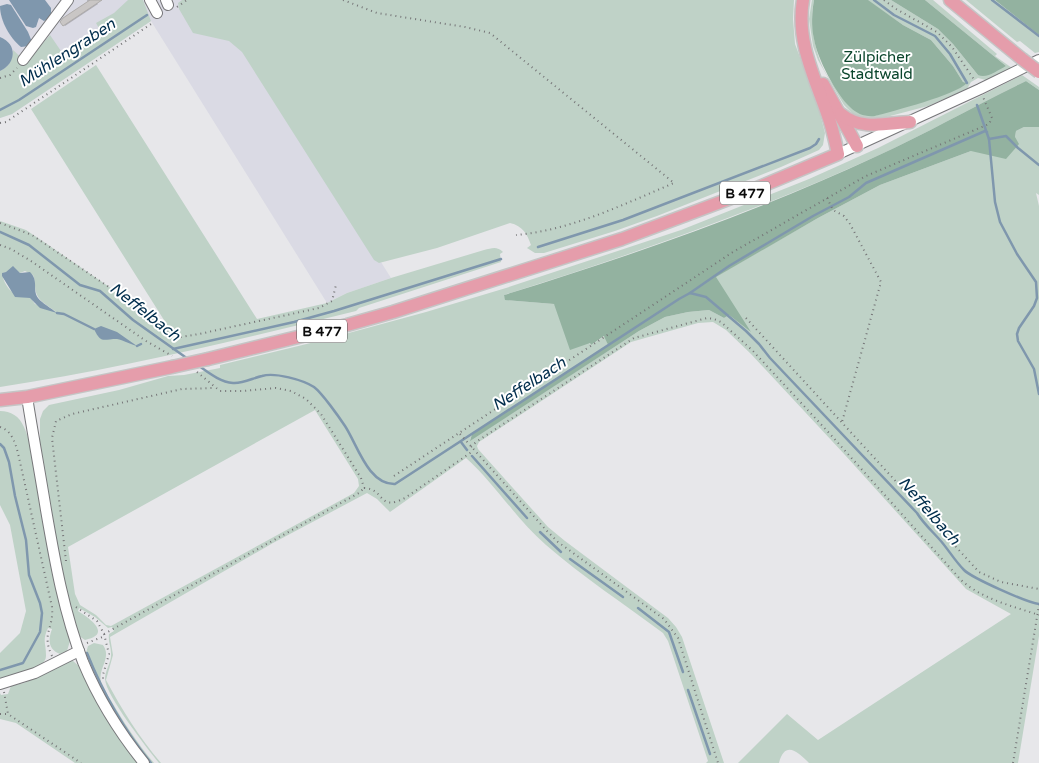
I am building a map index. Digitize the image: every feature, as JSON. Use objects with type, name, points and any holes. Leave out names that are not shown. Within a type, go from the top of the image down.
[{"type":"main road","points":[[803,0],[801,24],[807,56],[828,116],[838,154]]},
{"type":"main road","points":[[950,0],[1039,72]]},
{"type":"main road","points":[[807,56],[840,112],[857,146]]},
{"type":"main road","points":[[840,112],[852,122],[863,125],[910,122]]},
{"type":"main road","name":"B 477","points":[[0,400],[27,397],[208,359],[393,312],[622,239],[750,191],[838,154]]},
{"type":"street","points":[[23,60],[68,0]]},
{"type":"street","points":[[838,154],[910,122],[1039,60]]},
{"type":"street","points":[[27,397],[58,579],[68,619],[78,649],[114,723],[144,763]]},
{"type":"street","points":[[1,684],[22,678],[78,649]]},
{"type":"path","points":[[170,4],[187,0]]},
{"type":"path","points":[[343,0],[377,13],[490,33],[674,183],[601,213],[549,229],[516,236]]},
{"type":"path","points":[[884,0],[937,32],[952,47],[969,72]]},
{"type":"path","points":[[0,123],[6,122],[155,8]]},
{"type":"path","points":[[0,78],[10,75],[23,60]]},
{"type":"path","points":[[394,476],[460,435],[733,252],[866,176],[989,124],[992,118],[980,89]]},
{"type":"path","points":[[827,198],[833,210],[844,216],[850,224],[881,282],[842,423]]},
{"type":"path","points":[[0,223],[32,235],[128,300],[176,336],[199,334],[319,308],[332,301],[336,285]]},
{"type":"path","points":[[746,318],[979,572],[1001,582],[1039,589]]},
{"type":"path","points":[[471,447],[634,338],[698,320],[714,319],[729,328],[752,350],[830,434],[960,580],[984,596],[1038,615]]},
{"type":"path","points":[[67,568],[52,438],[56,421],[72,414],[174,391],[192,388],[214,388]]},
{"type":"path","points":[[0,427],[6,429],[13,439],[20,462],[52,607],[52,622],[46,639],[55,662]]},
{"type":"path","points":[[460,435],[521,504],[558,542],[664,619],[672,628],[678,638],[717,762]]},
{"type":"path","points":[[78,649],[358,494],[364,488],[373,490],[387,503],[392,504],[411,494],[474,450]]},
{"type":"path","points":[[74,603],[78,610],[97,621],[104,635],[109,654],[103,677],[104,685]]},
{"type":"path","points":[[1013,763],[1039,606]]},
{"type":"path","points":[[1,684],[8,714]]},
{"type":"path","points":[[0,714],[8,714],[81,763]]},
{"type":"shaded area","points":[[0,0],[195,0],[244,44],[391,278],[347,293],[327,303],[151,21],[12,114],[0,118]]},
{"type":"green space","points":[[128,0],[143,0],[151,21],[12,114],[0,118],[0,71],[10,62],[13,50],[26,62],[50,35],[63,54],[100,30],[96,23],[114,13]]},
{"type":"green space","points":[[182,0],[794,0],[795,44],[817,102],[825,133],[823,145],[819,150],[781,167],[657,216],[544,253],[535,253],[527,248],[531,245],[526,234],[521,228],[510,223],[437,248],[379,263],[374,260],[242,52],[229,41],[193,33],[179,9],[178,3]]},
{"type":"green space","points":[[812,0],[814,0],[812,10],[813,34],[819,59],[824,70],[841,92],[875,116],[966,83],[963,82],[953,66],[931,40],[903,25],[867,0],[891,0],[938,29],[978,75],[1006,66],[925,0],[933,0],[997,54],[995,56],[1012,68],[986,80],[978,78],[971,82],[967,89],[928,106],[875,120],[855,116],[844,105],[818,60],[813,46],[809,19]]},
{"type":"green space","name":"Zülpicher Stadtwald","points":[[814,0],[868,0],[903,25],[931,40],[953,66],[963,82],[967,83],[951,93],[875,116],[858,113],[839,94],[819,56],[812,29]]},
{"type":"green space","name":"Zülpicher Stadtwald","points":[[891,0],[925,0],[1006,66],[989,75],[978,75],[938,29]]},
{"type":"green space","points":[[966,0],[995,0],[1039,35],[1039,52],[1035,53],[1020,41],[1017,42]]},
{"type":"green space","points":[[995,0],[1039,0],[1039,35]]},
{"type":"green space","points":[[96,65],[257,319],[327,303],[347,293],[391,278],[490,249],[496,248],[503,252],[500,254],[501,262],[359,308],[356,311],[134,363],[0,387],[0,221],[26,230],[169,328],[31,109]],"holes":[[[17,271],[20,273],[25,271],[33,275],[38,298],[56,312],[35,304],[30,297],[20,296],[11,291],[5,283],[2,273]]]},
{"type":"green space","points":[[1022,75],[1039,87],[1039,90],[1026,81],[896,147],[740,214],[646,248],[504,295],[506,300],[554,304],[591,345],[605,336],[608,345],[472,434],[470,440],[639,331],[665,317],[709,310],[724,318],[729,315],[748,329],[715,277],[880,185],[971,151],[1015,137],[1016,131],[1024,127],[1039,127],[1039,195],[1036,193],[1039,206],[1039,636],[1018,763],[809,763],[801,755],[788,750],[782,756],[779,763],[738,763],[787,714],[818,740],[1011,614],[966,589],[751,354],[726,330],[713,322],[698,323],[631,342],[479,442],[477,446],[548,527],[668,618],[676,627],[682,637],[724,763],[706,763],[708,761],[668,641],[663,633],[546,545],[466,458],[390,512],[377,499],[367,493],[273,543],[110,637],[113,655],[106,680],[131,723],[161,763],[159,763],[128,722],[107,687],[105,679],[111,656],[109,634],[114,631],[112,627],[108,628],[95,617],[79,608],[78,611],[88,618],[98,630],[97,634],[85,640],[79,636],[67,601],[40,449],[40,419],[43,411],[49,405],[119,390],[168,376],[220,368],[220,365],[323,340],[506,288],[681,230],[809,179],[878,148]],"holes":[[[315,410],[358,479],[359,486],[354,493],[111,626],[106,625],[96,615],[80,605],[75,594],[68,547]]]},
{"type":"green space","points":[[1026,81],[1039,90],[1039,127],[1024,127],[1016,131],[1015,137],[1019,144],[1006,159],[971,151],[880,185],[818,218],[716,277],[751,332],[729,315],[724,318],[709,310],[665,317],[639,331],[470,441],[472,434],[608,345],[604,336],[591,345],[590,343],[570,350],[554,304],[505,300],[504,295],[646,249],[786,196],[896,147]]},
{"type":"green space","points":[[0,411],[11,413],[17,417],[27,435],[35,467],[54,575],[70,641],[67,651],[60,654],[56,652],[50,644],[52,629],[48,628],[45,639],[46,655],[41,665],[28,672],[0,680],[0,653],[20,633],[26,611],[10,525],[0,505]]},
{"type":"green space","points":[[94,643],[103,645],[106,654],[101,672],[103,689],[130,732],[154,763],[149,763],[131,739],[104,696],[90,667],[86,653],[88,646]]},
{"type":"green space","points":[[69,661],[73,661],[80,667],[109,723],[137,763],[75,763],[16,723],[0,719],[0,693],[1,695],[8,694],[11,686],[24,683]]},
{"type":"water","points":[[9,0],[45,0],[51,8],[51,17],[44,21],[39,18],[36,27],[26,26]]},
{"type":"water","points":[[11,5],[28,32],[32,42],[29,46],[21,47],[6,29],[0,12],[0,6]]},
{"type":"water","points":[[0,37],[10,44],[13,54],[9,64],[0,71]]},
{"type":"water","points":[[13,266],[20,273],[30,272],[33,275],[36,295],[57,313],[40,308],[30,298],[15,297],[2,276],[2,273]]},
{"type":"water","points":[[101,326],[117,332],[137,346],[117,339],[101,339],[94,329]]},
{"type":"building","points":[[90,0],[102,0],[63,26],[60,22],[63,18]]},
{"type":"waterway","name":"Mühlengraben","points":[[874,0],[894,15],[935,36],[950,54],[967,83]]},
{"type":"waterway","points":[[992,0],[1039,36]]},
{"type":"waterway","name":"Mühlengraben","points":[[0,110],[19,100],[147,15]]},
{"type":"waterway","name":"Mühlengraben","points":[[977,105],[989,139],[995,202],[1000,222],[1017,254],[1036,282],[1037,298],[1017,334],[1018,341],[1034,369],[1039,394]]},
{"type":"waterway","points":[[690,293],[729,266],[849,197],[866,183],[985,131],[987,132]]},
{"type":"waterway","points":[[989,139],[1006,136],[1039,165]]},
{"type":"waterway","points":[[538,247],[623,220],[810,148],[819,139]]},
{"type":"waterway","name":"Neffelbach","points":[[0,232],[29,245],[80,285],[100,291],[133,320],[188,359]]},
{"type":"waterway","points":[[173,349],[294,322],[501,259]]},
{"type":"waterway","name":"Neffelbach","points":[[199,366],[215,377],[233,383],[274,375],[296,379],[314,387],[345,426],[370,471],[386,483],[395,484],[679,299],[690,293],[706,297],[759,344],[770,358],[917,513],[964,570],[1000,590],[1039,604]]},
{"type":"waterway","points":[[57,313],[64,314],[94,329]]},
{"type":"waterway","points":[[137,346],[141,344]]},
{"type":"waterway","points":[[461,442],[467,450]]},
{"type":"waterway","points":[[0,444],[4,448],[9,462],[26,540],[29,575],[42,613],[40,632],[23,663],[0,670]]},
{"type":"waterway","points":[[472,456],[527,518]]},
{"type":"waterway","points":[[540,532],[561,552]]},
{"type":"waterway","points":[[570,559],[623,597]]},
{"type":"waterway","points":[[638,608],[669,632],[683,672]]},
{"type":"waterway","points":[[87,653],[115,711],[151,763]]},
{"type":"waterway","points":[[688,690],[710,754]]}]
